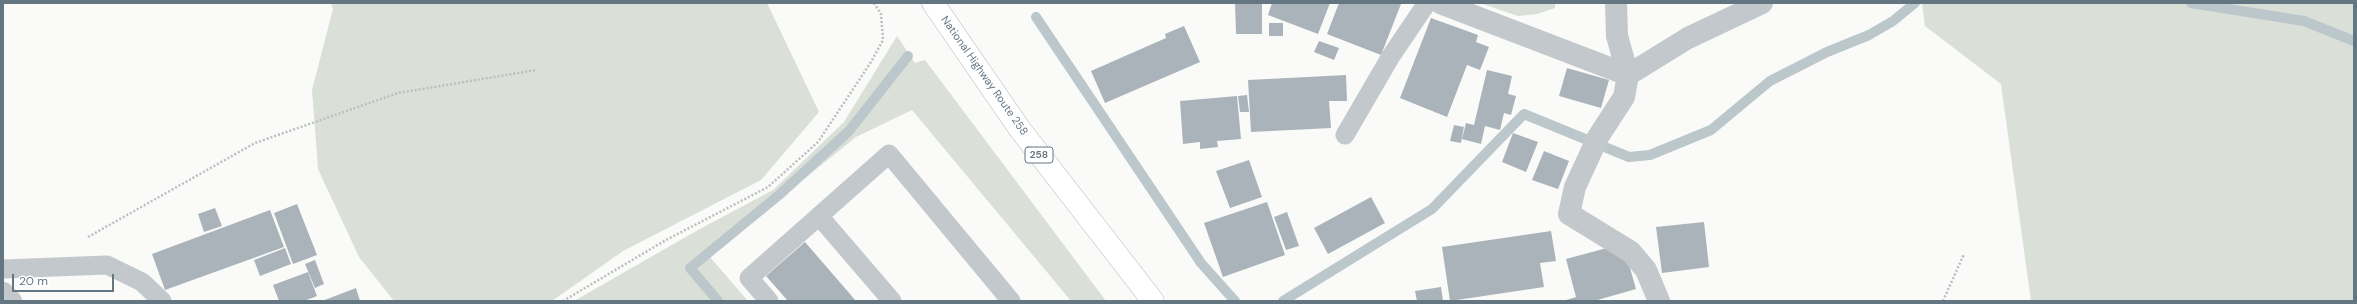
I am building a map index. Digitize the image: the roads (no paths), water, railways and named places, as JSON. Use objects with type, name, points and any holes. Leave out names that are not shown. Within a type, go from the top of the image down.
[{"type":"highway","name":"National Highway Route 258","points":[[933,3],[1019,128],[1153,301]]},
{"type":"street","points":[[1440,3],[1628,75]]},
{"type":"street","points":[[1616,3],[1617,36],[1628,75],[1624,97],[1594,146],[1575,186],[1569,214],[1631,252],[1646,270],[1659,301]]},
{"type":"street","points":[[1628,75],[1688,38],[1762,3]]},
{"type":"street","points":[[3,293],[11,301]]},
{"type":"lane","points":[[1346,135],[1391,56],[1427,3]]},
{"type":"lane","points":[[769,301],[749,278],[889,154],[1011,301]]},
{"type":"lane","points":[[819,216],[892,301]]},
{"type":"lane","points":[[3,269],[107,265],[142,282],[162,301]]},
{"type":"waterway","points":[[1283,301],[1432,209],[1524,114],[1629,157],[1650,155],[1711,130],[1770,81],[1827,52],[1869,35],[1893,21],[1915,3]]},
{"type":"waterway","points":[[2191,3],[2304,21],[2354,41]]},
{"type":"waterway","points":[[1036,17],[1201,263],[1235,301]]},
{"type":"waterway","points":[[718,301],[690,268],[779,195],[849,131],[908,56]]}]
